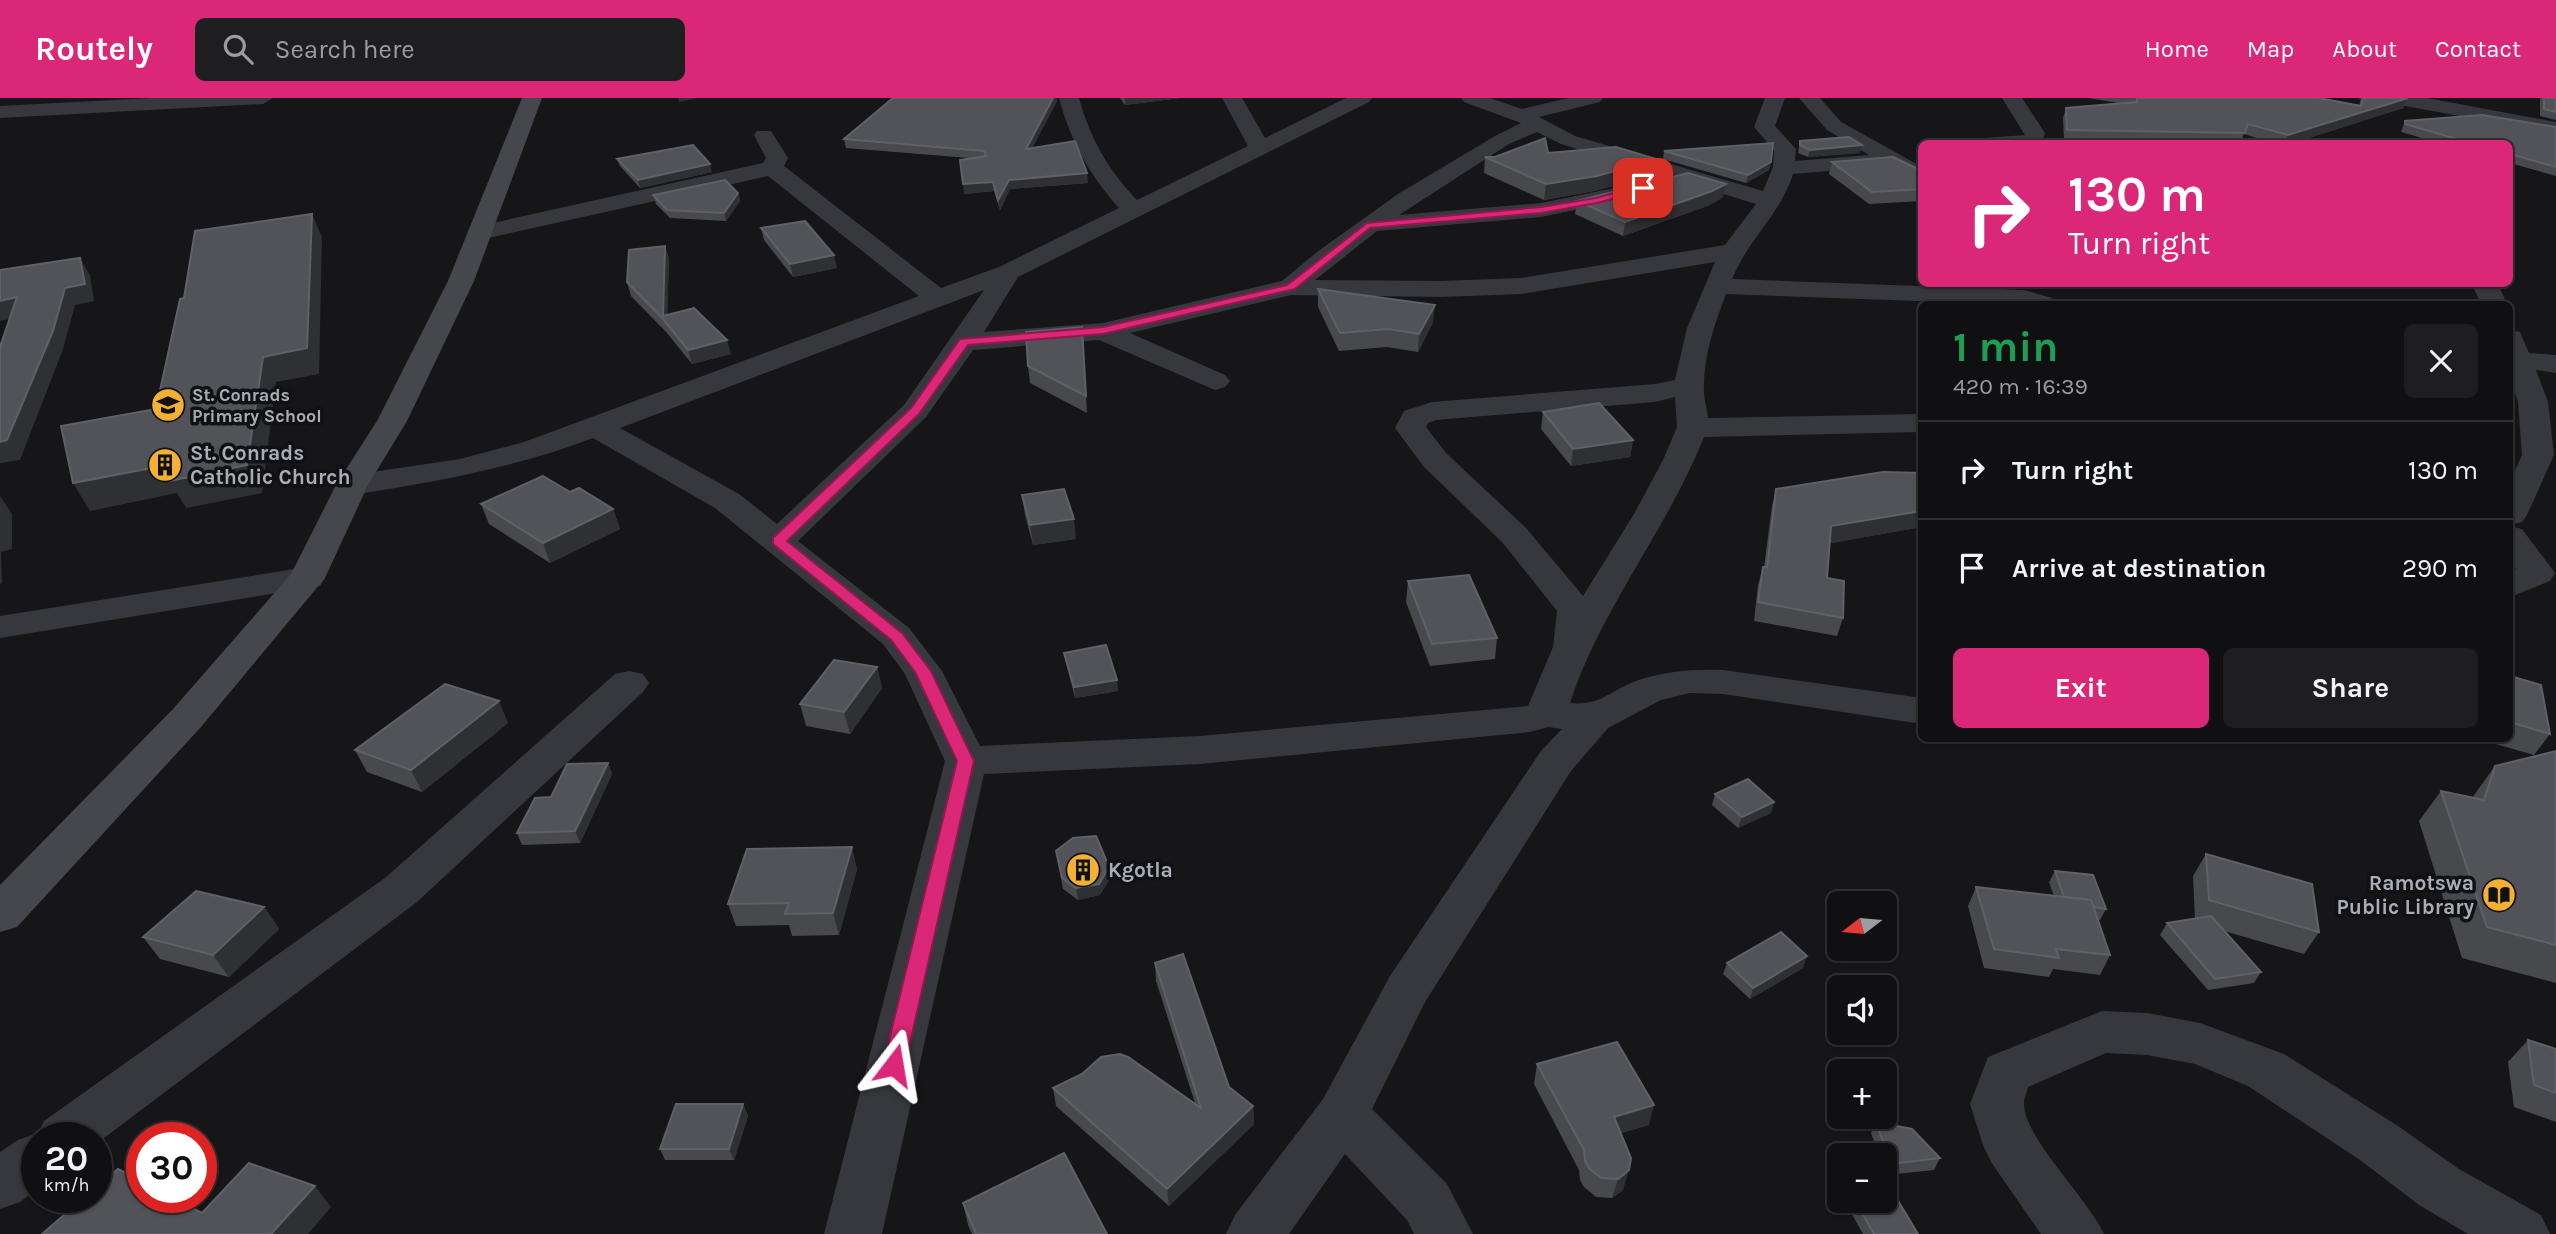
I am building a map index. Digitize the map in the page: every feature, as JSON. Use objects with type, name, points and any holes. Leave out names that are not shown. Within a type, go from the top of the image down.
[{"type":"main road","points":[[0,914],[187,718],[307,578],[352,485],[392,421],[461,281],[532,98]]},
{"type":"street","points":[[71,110],[88,98]]},
{"type":"street","points":[[0,112],[263,98]]},
{"type":"street","points":[[1069,98],[1078,132],[1090,158],[1113,189],[1133,209]]},
{"type":"street","points":[[1232,98],[1261,149]]},
{"type":"street","points":[[352,485],[461,468],[535,449],[939,299],[1008,272],[1362,98]]},
{"type":"street","points":[[1471,98],[1529,119],[1568,139],[1771,201]]},
{"type":"street","points":[[1291,287],[1367,226],[1502,140],[1529,119],[1593,98]]},
{"type":"street","points":[[1546,714],[1572,647],[1644,528],[1693,428],[1689,385],[1699,340],[1716,286],[1731,252],[1771,201],[1786,168],[1785,149],[1765,127],[1775,98]]},
{"type":"street","points":[[1809,98],[1834,126],[1875,147],[1902,153],[1918,171]]},
{"type":"street","points":[[2012,98],[2035,133],[2035,138],[2030,140]]},
{"type":"street","points":[[2395,98],[2556,128]]},
{"type":"street","points":[[0,131],[195,102]]},
{"type":"street","points":[[764,135],[777,158],[772,168]]},
{"type":"street","points":[[1786,168],[1902,153]]},
{"type":"street","points":[[479,233],[772,168]]},
{"type":"street","points":[[772,168],[939,299]]},
{"type":"street","points":[[1367,226],[1541,210],[1597,201],[1689,176]]},
{"type":"street","points":[[964,342],[1103,331],[1291,287],[1441,289],[1521,286],[1731,252]]},
{"type":"street","points":[[778,541],[915,411],[964,342],[1008,272]]},
{"type":"street","points":[[1716,286],[1958,294],[2024,298],[2034,301]]},
{"type":"street","points":[[2049,287],[2060,301]]},
{"type":"street","points":[[1103,331],[1216,381]]},
{"type":"street","points":[[2514,349],[2556,364]]},
{"type":"street","points":[[2513,497],[2538,455],[2533,402],[2514,349]]},
{"type":"street","points":[[1572,647],[1575,610],[1514,535],[1435,460],[1410,428],[1415,417],[1432,411],[1655,393],[1689,385]]},
{"type":"street","points":[[1693,428],[1918,423]]},
{"type":"street","points":[[596,427],[727,501],[896,636],[923,671],[966,761],[853,1234]]},
{"type":"street","points":[[2513,542],[2534,581]]},
{"type":"street","points":[[0,627],[307,578]]},
{"type":"street","points":[[1255,1234],[1342,1115],[1407,990],[1556,761],[1594,719],[1649,690],[1690,681],[1723,682],[1918,710]]},
{"type":"street","points":[[84,1122],[401,890],[629,683]]},
{"type":"street","points":[[966,761],[1200,750],[1530,719],[1546,714],[1594,719]]},
{"type":"street","points":[[2075,1234],[2010,1145],[1997,1104],[2006,1073],[2102,1032],[2147,1034],[2200,1044],[2266,1070],[2379,1143],[2440,1187],[2521,1234]]},
{"type":"street","points":[[1342,1115],[1427,1202],[1444,1234]]},
{"type":"street","points":[[0,1184],[21,1169]]},
{"type":"building","points":[[893,98],[1053,98],[1026,149],[1075,141],[1087,173],[1009,180],[998,200],[993,182],[963,184],[960,160],[986,156],[984,151],[844,139]]},
{"type":"building","points":[[2137,98],[2319,98],[2361,106],[2363,98],[2408,98],[2288,135],[2248,124],[2245,133],[2067,130],[2066,108],[2137,102]]},
{"type":"building","points":[[2544,98],[2556,98],[2556,112],[2544,109]]},
{"type":"building","points":[[2482,115],[2556,127],[2556,167],[2513,155],[2513,140],[2460,140],[2405,124],[2405,121]]},
{"type":"building","points":[[1849,137],[1862,145],[1810,150],[1800,145],[1800,141]]},
{"type":"building","points":[[1545,138],[1548,153],[1616,147],[1656,159],[1597,176],[1546,184],[1485,157],[1495,157]]},
{"type":"building","points":[[1773,143],[1771,162],[1748,175],[1664,151]]},
{"type":"building","points":[[693,145],[710,164],[638,180],[617,159]]},
{"type":"building","points":[[1893,157],[1918,169],[1918,189],[1872,192],[1832,162]]},
{"type":"building","points":[[1688,173],[1726,184],[1625,222],[1577,201]]},
{"type":"building","points":[[725,180],[738,193],[724,213],[667,210],[653,195]]},
{"type":"building","points":[[312,214],[307,348],[263,357],[247,465],[170,481],[173,464],[73,483],[61,426],[156,409],[180,299],[184,298],[195,231]]},
{"type":"building","points":[[805,221],[834,255],[790,264],[761,228]]},
{"type":"building","points":[[665,246],[663,316],[694,308],[727,340],[688,350],[627,282],[629,250]]},
{"type":"building","points":[[80,258],[85,284],[65,288],[53,331],[7,440],[0,442],[0,347],[17,297],[0,301],[0,270]]},
{"type":"building","points":[[1318,289],[1435,305],[1419,334],[1388,329],[1340,333]]},
{"type":"building","points":[[1082,327],[1086,396],[1028,366],[1026,332]]},
{"type":"building","points":[[1599,403],[1633,440],[1573,449],[1543,412]]},
{"type":"building","points":[[1883,472],[1918,473],[1918,512],[1831,526],[1827,578],[1844,581],[1843,618],[1758,602],[1763,567],[1767,567],[1776,489]]},
{"type":"building","points":[[543,476],[570,492],[579,488],[613,509],[543,543],[481,504]]},
{"type":"building","points":[[1064,489],[1074,519],[1030,525],[1022,495]]},
{"type":"building","points":[[1469,575],[1497,638],[1432,644],[1408,581]]},
{"type":"building","points":[[1106,645],[1117,680],[1074,687],[1064,653]]},
{"type":"building","points":[[834,660],[877,667],[844,712],[800,704]]},
{"type":"building","points":[[2513,677],[2541,685],[2550,734],[2513,723]]},
{"type":"building","points":[[445,684],[499,701],[411,770],[355,750]]},
{"type":"building","name":"Ramotswa Public Library","points":[[2556,751],[2556,945],[2487,927],[2441,791],[2484,800],[2495,766]]},
{"type":"building","points":[[608,763],[575,831],[517,833],[535,798],[551,797],[567,764]]},
{"type":"building","points":[[1748,779],[1774,802],[1742,817],[1715,794]]},
{"type":"building","name":"Kgotla","points":[[1096,836],[1109,867],[1099,884],[1076,888],[1062,878],[1056,851],[1073,838]]},
{"type":"building","points":[[852,847],[833,913],[785,914],[789,903],[728,904],[747,849]]},
{"type":"building","points":[[2206,854],[2312,884],[2319,932],[2209,900]]},
{"type":"building","points":[[2055,871],[2093,875],[2106,909],[2093,907],[2091,900],[2064,897]]},
{"type":"building","points":[[1976,887],[2091,900],[2110,955],[2056,949],[2059,958],[1994,949]]},
{"type":"building","points":[[196,891],[264,907],[213,955],[143,937]]},
{"type":"building","points":[[2211,916],[2261,972],[2215,979],[2167,923]]},
{"type":"building","points":[[1781,932],[1807,956],[1753,988],[1727,963]]},
{"type":"building","points":[[1183,954],[1229,1087],[1253,1106],[1167,1189],[1053,1088],[1082,1074],[1101,1057],[1120,1054],[1201,1108],[1155,963]]},
{"type":"building","points":[[2528,1040],[2556,1049],[2556,1093],[2534,1085]]},
{"type":"building","points":[[1617,1042],[1654,1105],[1614,1117],[1631,1158],[1629,1170],[1618,1179],[1601,1178],[1589,1168],[1584,1150],[1537,1064]]},
{"type":"building","points":[[676,1104],[743,1104],[729,1149],[660,1149]]},
{"type":"building","points":[[1897,1126],[1912,1129],[1940,1158],[1897,1163],[1897,1143],[1884,1143],[1878,1129],[1897,1129]]},
{"type":"building","points":[[1064,1153],[1107,1234],[976,1234],[963,1203]]},
{"type":"building","points":[[249,1163],[315,1186],[271,1234],[42,1234],[66,1213],[112,1213],[112,1174],[118,1169],[126,1173],[126,1213],[217,1213],[217,1197]]},
{"type":"building","points":[[1897,1199],[1918,1234],[1874,1234],[1862,1213],[1897,1213]]},
{"type":"place","name":"St. Conrads Primary School","points":[[168,405]]},
{"type":"place","name":"St. Conrads Catholic Church","points":[[165,465]]},
{"type":"place","name":"Kgotla","points":[[1083,870]]},
{"type":"place","name":"Ramotswa Public Library","points":[[2499,895]]},
{"type":"route","points":[[894,1065],[966,761],[923,671],[896,636],[778,541],[915,411],[964,342],[1103,331],[1291,287],[1367,226],[1541,210],[1597,201],[1643,188]]}]
